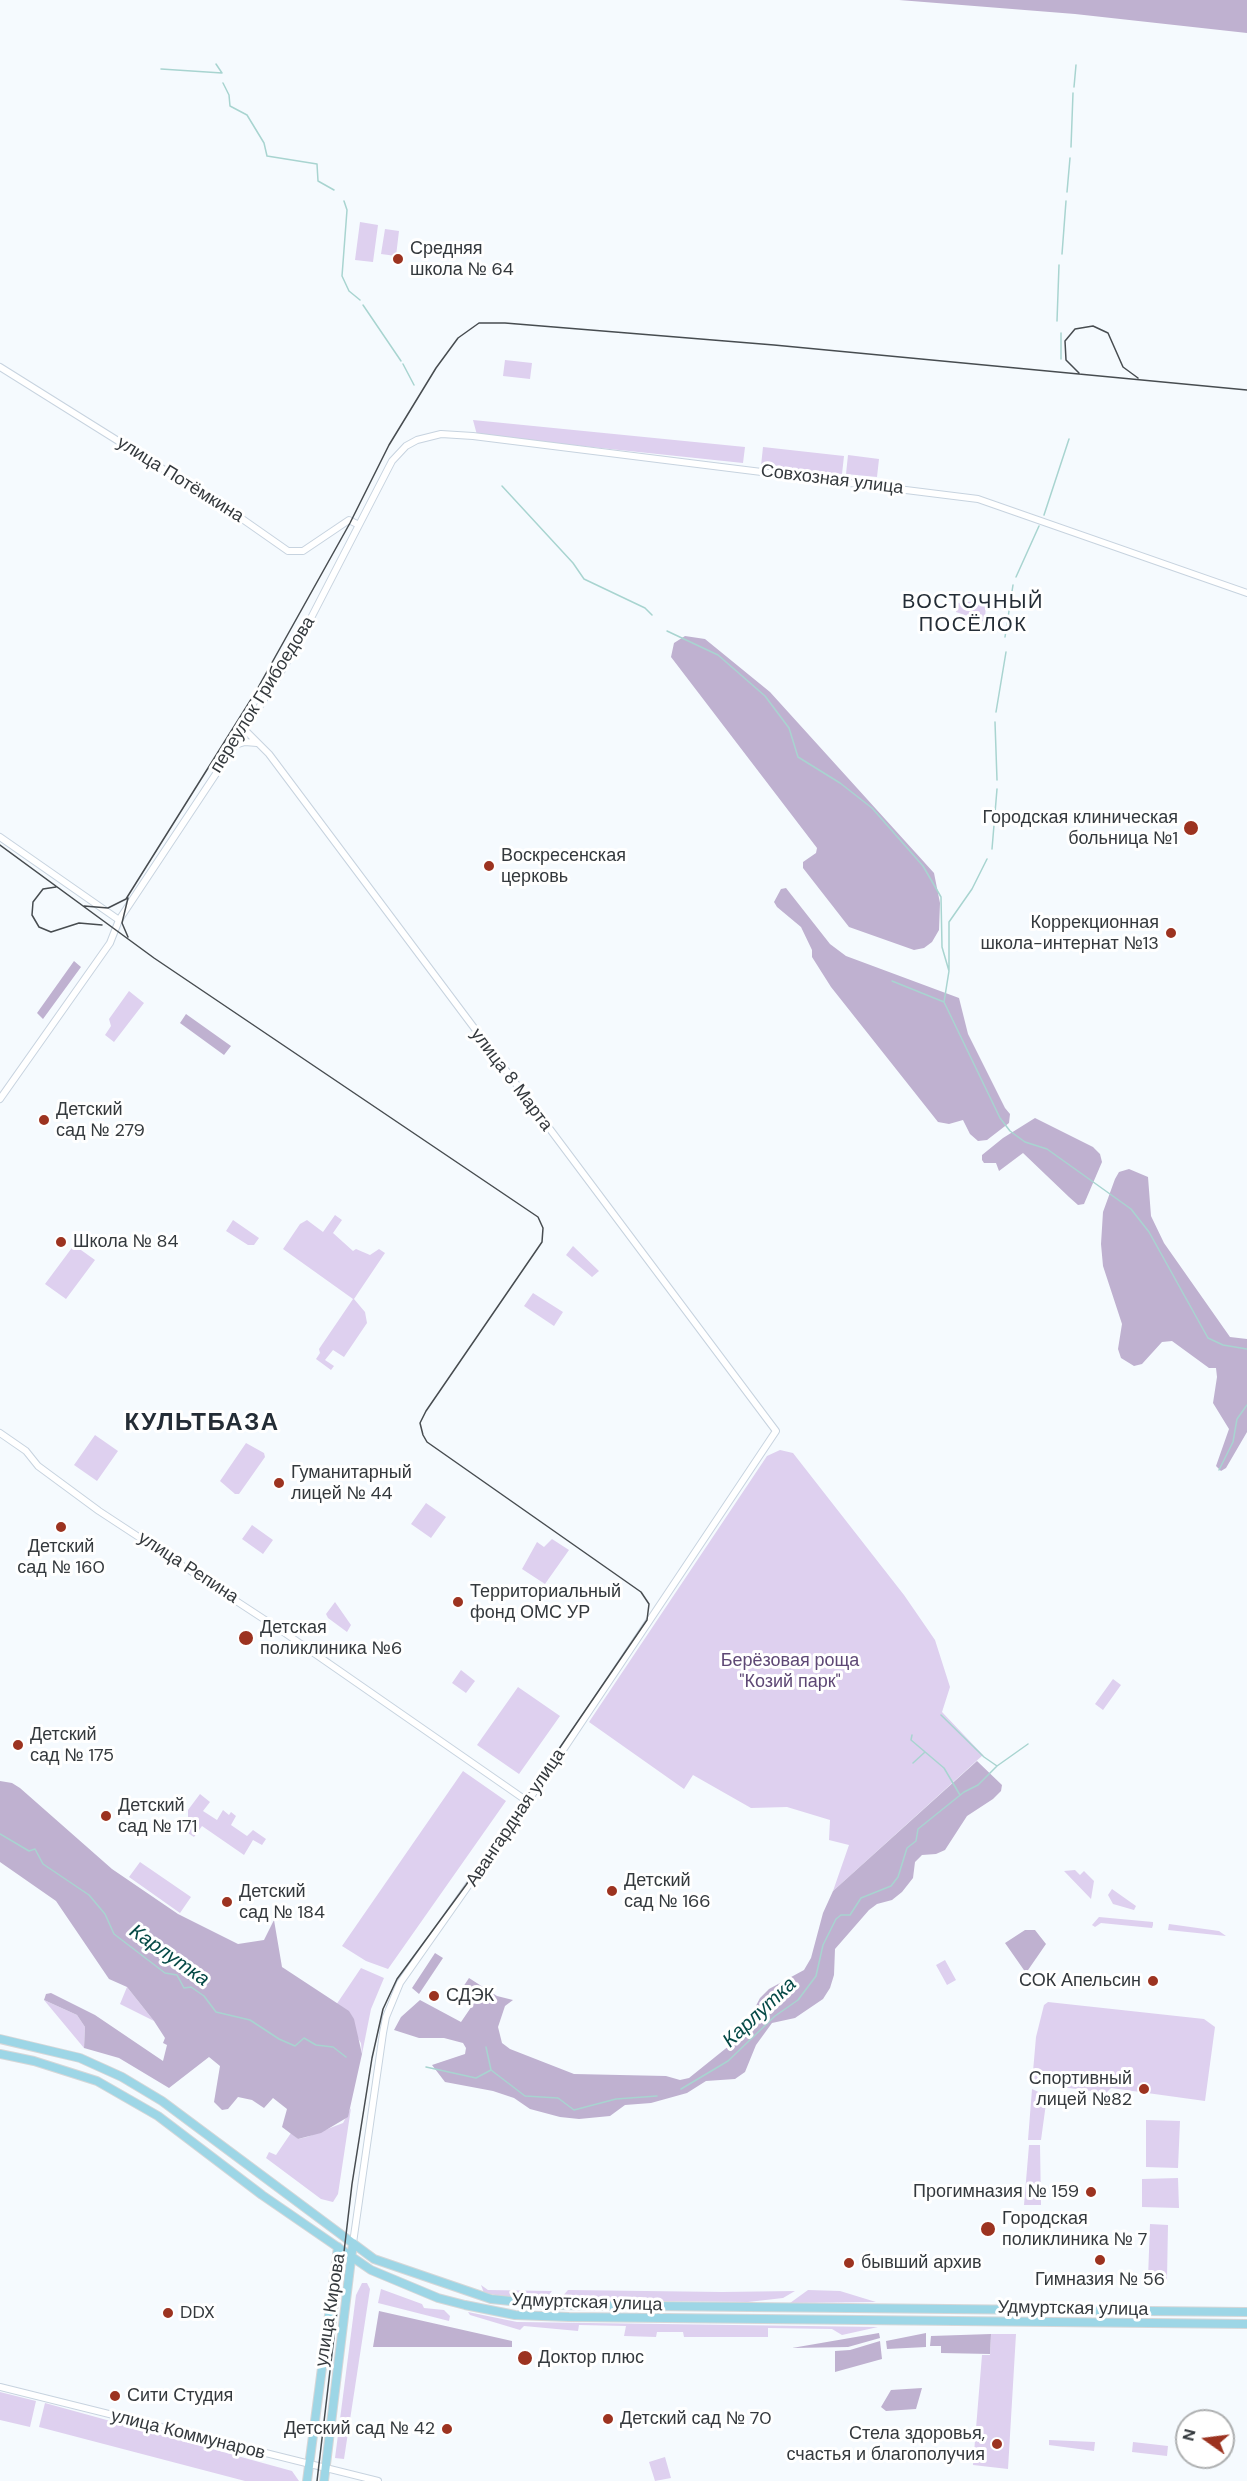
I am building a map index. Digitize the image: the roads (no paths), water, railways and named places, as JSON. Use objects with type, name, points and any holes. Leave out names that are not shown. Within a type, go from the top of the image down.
[{"type":"main road","name":"Удмуртская улица","points":[[0,2039],[80,2058],[122,2077],[162,2101],[374,2259],[491,2299],[550,2305],[1074,2309],[1247,2313]]},
{"type":"main road","name":"Удмуртская улица","points":[[0,2054],[34,2061],[80,2075],[130,2099],[192,2140],[262,2195],[371,2270],[465,2305],[515,2315],[1247,2324]]},
{"type":"main road","points":[[291,2215],[297,2213],[300,2203]]},
{"type":"main road","name":"улица Кирова","points":[[307,2481],[338,2247],[353,2243],[324,2481]]},
{"type":"main road","points":[[411,2286],[415,2274]]},
{"type":"main road","points":[[924,2308],[924,2319]]},
{"type":"main road","points":[[1074,2309],[1074,2321]]},
{"type":"main road","points":[[1207,2311],[1207,2323]]},
{"type":"street","name":"улица Потёмкина","points":[[0,367],[238,516],[288,551],[303,551],[349,520],[359,525]]},
{"type":"street","name":"Совхозная улица","points":[[406,446],[417,440],[441,434],[473,436],[978,499],[1247,592]]},
{"type":"street","name":"переулок Грибоедова","points":[[0,1099],[110,943],[119,920],[245,730],[295,649],[392,461],[406,446]]},
{"type":"street","points":[[252,738],[253,717]]},
{"type":"street","name":"улица 8 Марта","points":[[245,730],[269,754],[776,1431]]},
{"type":"street","points":[[234,746],[245,742],[258,744]]},
{"type":"street","points":[[0,837],[119,920]]},
{"type":"street","name":"Авангардная улица","points":[[353,2243],[383,2033],[400,1983],[527,1801],[776,1431]]},
{"type":"street","name":"улица Репина","points":[[0,1433],[26,1451],[38,1466],[99,1511],[285,1633],[527,1801]]},
{"type":"street","name":"улица Коммунаров","points":[[0,2387],[378,2481]]},
{"type":"waterway","points":[[216,64],[222,73]]},
{"type":"waterway","points":[[1074,87],[1076,65]]},
{"type":"waterway","points":[[161,69],[222,73]]},
{"type":"waterway","points":[[223,83],[229,95],[230,106],[247,115],[264,143],[267,156],[317,164],[318,181],[334,190]]},
{"type":"waterway","points":[[1071,147],[1073,93]]},
{"type":"waterway","points":[[1067,192],[1070,158]]},
{"type":"waterway","points":[[344,201],[347,210],[342,276],[349,291],[360,300]]},
{"type":"waterway","points":[[1062,254],[1066,201]]},
{"type":"waterway","points":[[1057,321],[1059,265]]},
{"type":"waterway","points":[[363,305],[401,361]]},
{"type":"waterway","points":[[1061,333],[1061,359]]},
{"type":"waterway","points":[[403,364],[414,385]]},
{"type":"waterway","points":[[1044,515],[1069,439]]},
{"type":"waterway","points":[[502,486],[573,563],[584,579],[645,608],[652,615]]},
{"type":"waterway","points":[[1016,577],[1039,526]]},
{"type":"waterway","points":[[1005,637],[1013,585]]},
{"type":"waterway","points":[[667,631],[718,655],[765,696],[789,728],[798,757],[840,783],[872,808],[923,866],[941,897],[942,947],[949,971],[944,1002],[1000,1118],[1010,1131],[1025,1142],[1047,1149],[1131,1209],[1149,1232],[1208,1338],[1223,1345],[1247,1349]]},
{"type":"waterway","points":[[996,712],[1006,652]]},
{"type":"waterway","points":[[995,722],[997,780]]},
{"type":"waterway","points":[[992,849],[997,789]]},
{"type":"waterway","points":[[949,970],[949,922],[972,889],[987,859]]},
{"type":"waterway","points":[[892,981],[944,1002]]},
{"type":"waterway","name":"Карлутка","points":[[1219,1470],[1233,1442],[1237,1419],[1247,1405]]},
{"type":"waterway","points":[[941,1715],[984,1757],[997,1766]]},
{"type":"waterway","points":[[912,1735],[911,1740],[944,1768],[960,1795]]},
{"type":"waterway","name":"Карлутка","points":[[681,2089],[728,2061],[775,2016],[798,2000],[816,1976],[823,1945],[836,1919],[841,1915],[850,1915],[861,1898],[891,1886],[898,1877],[907,1848],[916,1841],[918,1829],[964,1792],[978,1785],[997,1766],[1028,1744]]},
{"type":"waterway","points":[[913,1763],[925,1752]]},
{"type":"waterway","name":"Карлутка","points":[[0,1834],[29,1851],[35,1849],[43,1864],[89,1895],[105,1914],[114,1934],[165,1973],[177,1975],[184,1988],[191,1987],[204,1996],[216,2012],[250,2020],[279,2039],[295,2046],[304,2038],[316,2045],[333,2047],[346,2057]]},
{"type":"waterway","points":[[486,2047],[491,2070]]},
{"type":"waterway","name":"Карлутка","points":[[426,2067],[476,2078],[491,2070],[525,2096],[558,2098],[574,2110],[616,2099],[657,2096]]},
{"type":"tram line","points":[[84,906],[108,908],[126,899],[255,693],[350,523],[389,445],[436,368],[458,338],[479,323],[505,323],[774,345],[1247,390]]},
{"type":"tram line","points":[[1079,373],[1066,360],[1065,341],[1075,329],[1093,326],[1108,333],[1123,367],[1138,378]]},
{"type":"tram line","points":[[0,845],[154,958],[538,1217],[543,1228],[542,1242],[426,1411],[420,1423],[423,1435],[427,1442],[641,1592],[649,1604],[647,1620],[466,1885],[397,1979],[383,2009],[372,2058],[352,2184],[317,2481]]},
{"type":"tram line","points":[[56,887],[43,889],[33,902],[32,915],[39,927],[51,932],[79,923],[102,925]]},
{"type":"tram line","points":[[128,898],[122,923],[128,937]]},
{"type":"place","name":"Средняя школа № 64","points":[[398,259]]},
{"type":"place","name":"Городская клиническая больница №1","points":[[1191,828]]},
{"type":"place","name":"Воскресенская церковь","points":[[489,866]]},
{"type":"place","name":"Коррекционная школа-интернат №13","points":[[1171,933]]},
{"type":"place","name":"Детский сад № 279","points":[[44,1120]]},
{"type":"place","name":"Школа № 84","points":[[61,1242]]},
{"type":"place","name":"Гуманитарный лицей № 44","points":[[279,1483]]},
{"type":"place","name":"Детский сад № 160","points":[[61,1527]]},
{"type":"place","name":"Территориальный фонд ОМС УР","points":[[458,1602]]},
{"type":"place","name":"Детская поликлиника №6","points":[[246,1638]]},
{"type":"place","name":"Детский сад № 175","points":[[18,1745]]},
{"type":"place","name":"Детский сад № 171","points":[[106,1816]]},
{"type":"place","name":"Детский сад № 166","points":[[612,1891]]},
{"type":"place","name":"Детский сад № 184","points":[[227,1902]]},
{"type":"place","name":"СОК Апельсин","points":[[1153,1981]]},
{"type":"place","name":"СДЭК","points":[[434,1996]]},
{"type":"place","name":"Спортивный лицей №82","points":[[1144,2089]]},
{"type":"place","name":"Прогимназия № 159","points":[[1091,2192]]},
{"type":"place","name":"Городская поликлиника № 7","points":[[988,2229]]},
{"type":"place","name":"Гимназия № 56","points":[[1100,2260]]},
{"type":"place","name":"бывший архив","points":[[849,2263]]},
{"type":"place","name":"DDX","points":[[168,2313]]},
{"type":"place","name":"Доктор плюс","points":[[525,2358]]},
{"type":"place","name":"Сити Студия","points":[[115,2396]]},
{"type":"place","name":"Детский сад № 70","points":[[608,2419]]},
{"type":"place","name":"Детский сад № 42","points":[[447,2429]]},
{"type":"place","name":"Стела здоровья, счастья и благополучия","points":[[997,2444]]},
{"type":"district","name":"ВОСТОЧНЫЙ ПОСЁЛОК","points":[[973,614]]},
{"type":"district","name":"КУЛЬТБАЗА","points":[[202,1424]]},
{"type":"park label","name":"Берёзовая роща \"Козий парк\"","points":[[790,1671]]}]
